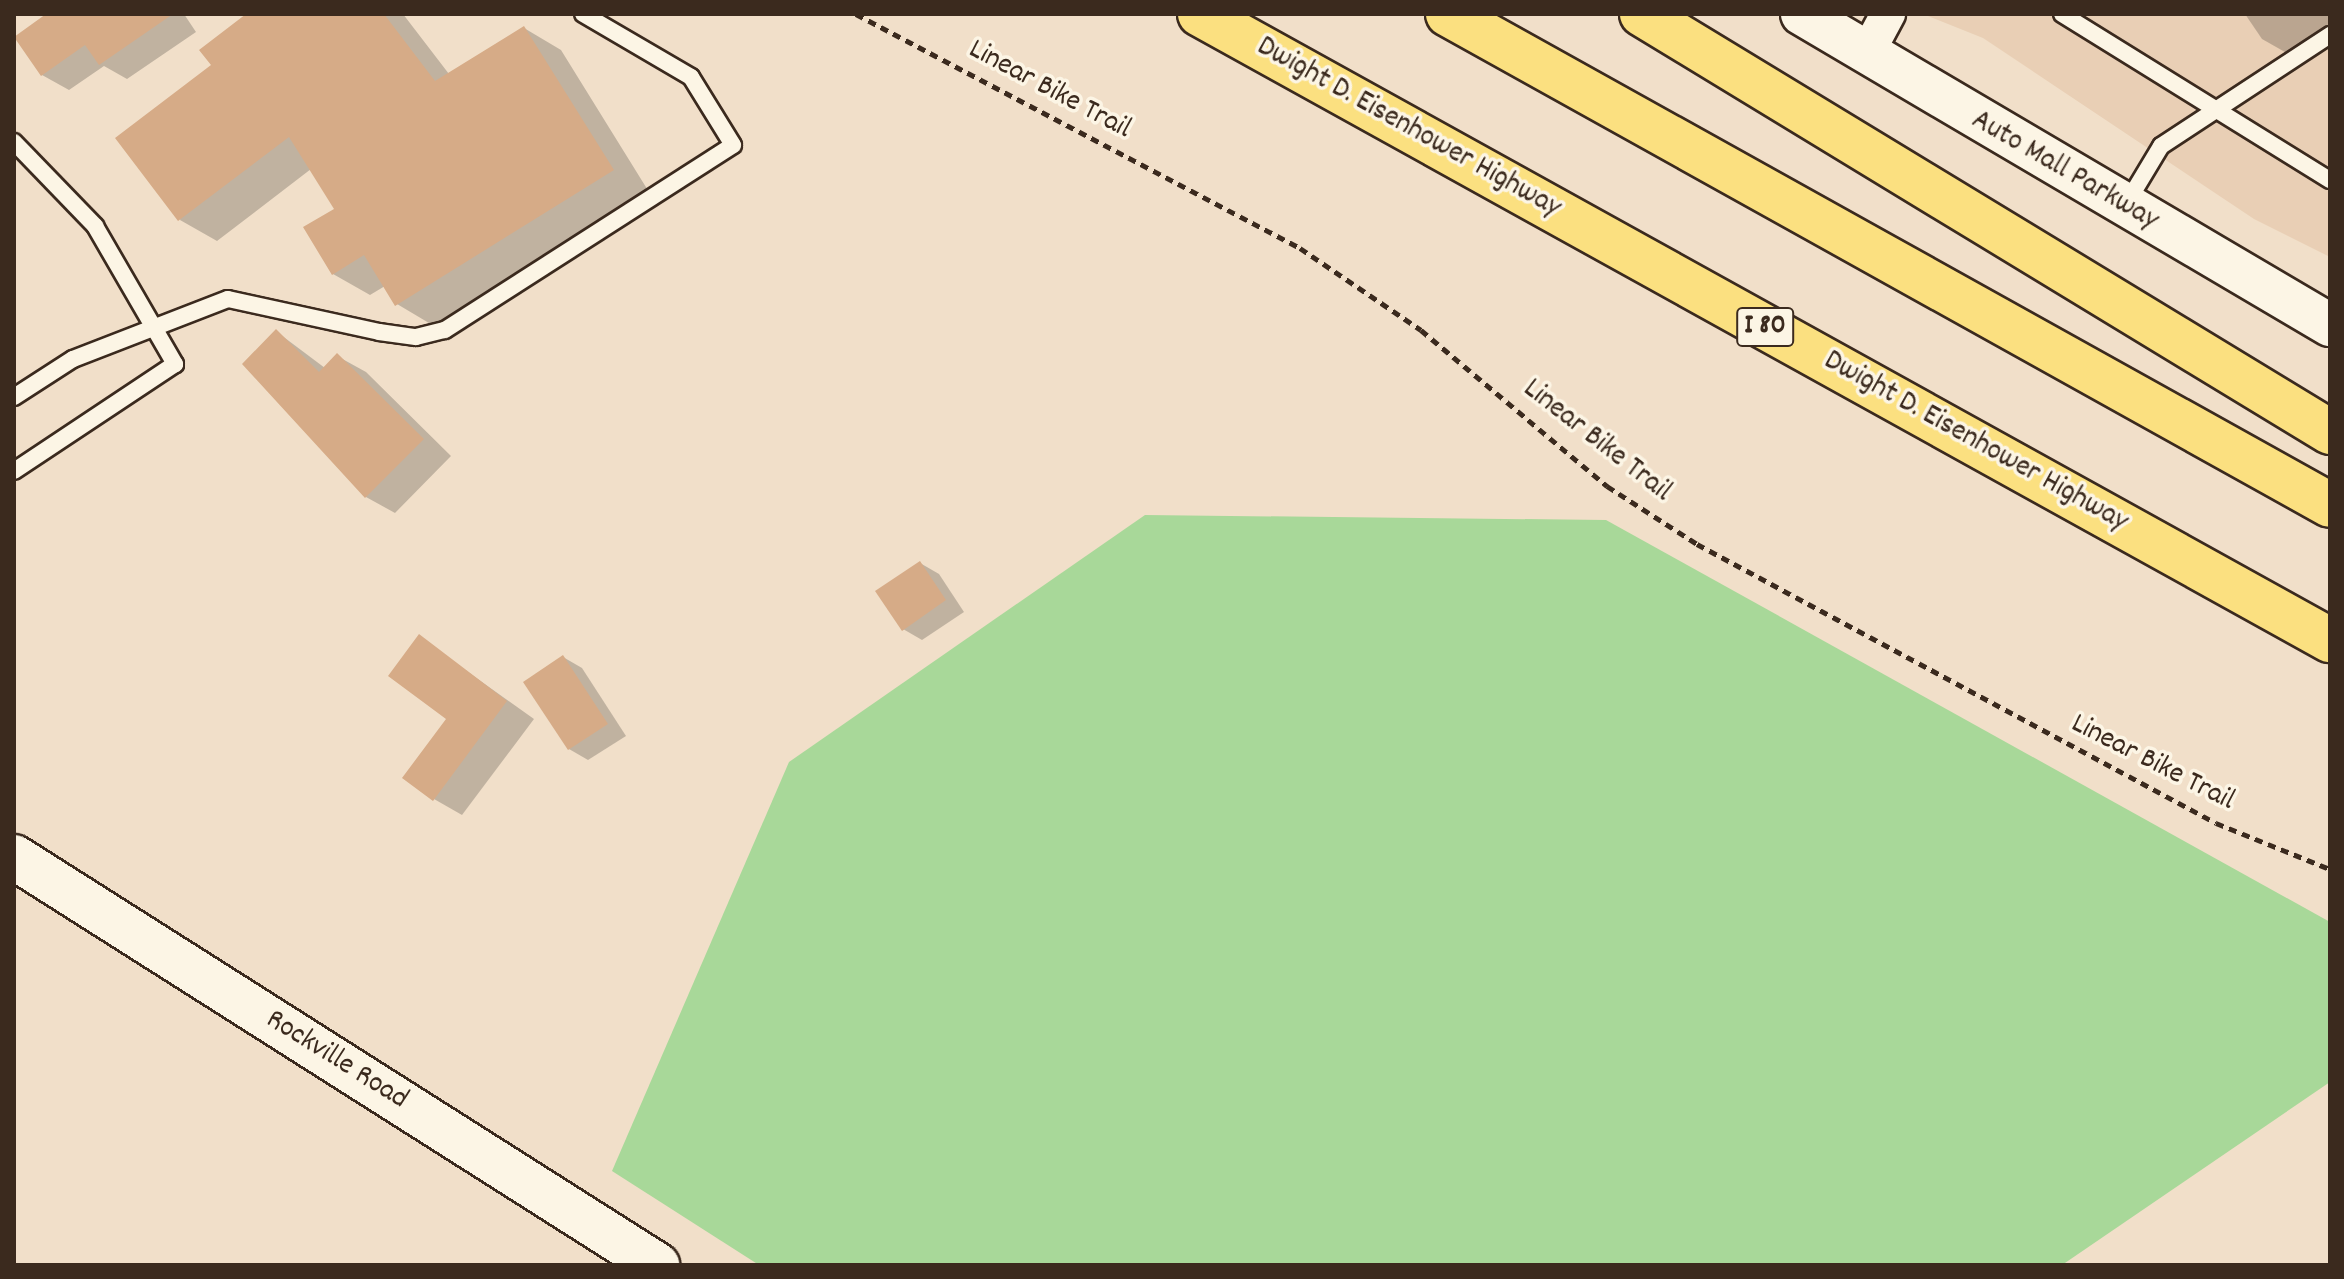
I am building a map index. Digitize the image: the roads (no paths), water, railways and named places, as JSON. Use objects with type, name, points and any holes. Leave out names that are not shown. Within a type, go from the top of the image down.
[{"type":"highway","name":"Dwight D. Eisenhower Highway","points":[[1200,14],[2330,640]]},
{"type":"highway","points":[[1448,14],[2330,505]]},
{"type":"highway","points":[[1642,14],[2330,432]]},
{"type":"main road","name":"Rockville Road","points":[[14,857],[657,1265]]},
{"type":"street","name":"Auto Mall Parkway","points":[[1802,14],[1866,55],[2330,325]]},
{"type":"street","points":[[1866,55],[1888,14]]},
{"type":"lane","points":[[14,397],[73,359],[228,299],[391,334],[445,330],[733,145],[691,77],[583,14]]},
{"type":"lane","points":[[2062,14],[2330,180]]},
{"type":"lane","points":[[2125,207],[2161,146],[2330,35]]},
{"type":"lane","points":[[14,142],[95,226],[158,324],[175,364],[14,471]]}]
